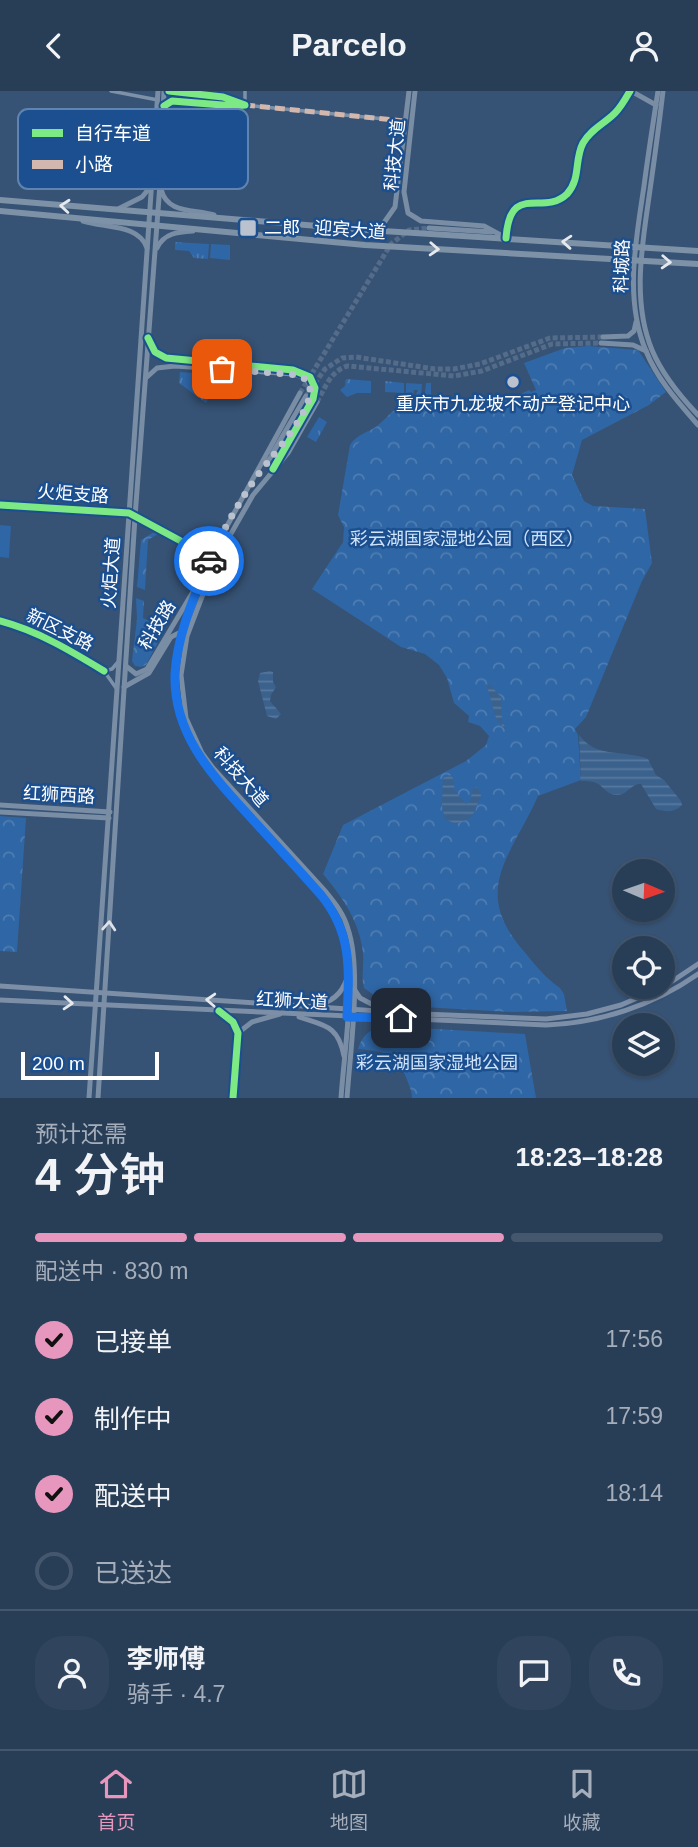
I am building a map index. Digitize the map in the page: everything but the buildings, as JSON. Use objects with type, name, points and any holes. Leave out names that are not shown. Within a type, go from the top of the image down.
[{"type":"highway","name":"迎宾大道","points":[[0,200],[367,230],[698,251]]},
{"type":"highway","points":[[73,218],[113,217],[115,210]]},
{"type":"highway","name":"迎宾大道","points":[[0,211],[365,245],[696,264]]},
{"type":"highway","points":[[197,231],[192,226],[193,222],[208,216]]},
{"type":"highway","points":[[566,257],[614,255],[615,249],[607,245]]},
{"type":"main road","name":"火炬大道","points":[[158,91],[158,109]]},
{"type":"main road","name":"火炬大道","points":[[164,109],[166,91]]},
{"type":"main road","name":"科技大道","points":[[367,230],[383,224],[395,207],[409,91]]},
{"type":"main road","name":"科技大道","points":[[415,91],[404,192],[408,213],[421,221],[480,225],[506,238]]},
{"type":"main road","points":[[631,91],[656,105]]},
{"type":"main road","name":"科城路","points":[[658,91],[639,247],[637,319],[646,352],[671,393],[698,425]]},
{"type":"main road","name":"科城路","points":[[639,247],[663,91]]},
{"type":"main road","points":[[115,210],[142,197],[151,189]]},
{"type":"main road","name":"火炬大道","points":[[89,1098],[129,513],[156,189]]},
{"type":"main road","points":[[159,189],[174,207],[220,217]]},
{"type":"main road","points":[[73,218],[97,226],[137,233],[145,242],[148,257]]},
{"type":"main road","name":"火炬大道","points":[[98,1098],[154,261],[153,226]]},
{"type":"main road","name":"科技大道","points":[[429,228],[495,232]]},
{"type":"main road","points":[[154,261],[159,243],[165,237],[177,232],[197,231]]},
{"type":"main road","name":"科城路","points":[[638,261],[642,312],[653,352],[676,389],[698,415]]},
{"type":"main road","points":[[637,319],[634,331],[628,336],[602,340],[633,345],[646,352]]},
{"type":"main road","points":[[148,338],[155,352],[172,360]]},
{"type":"main road","points":[[243,500],[267,462],[284,443],[310,398],[311,389],[307,380],[293,374],[167,366],[160,364],[160,360],[293,370],[310,377],[314,385],[314,396],[273,469]]},
{"type":"main road","points":[[145,380],[155,369],[167,366]]},
{"type":"main road","name":"科技大道","points":[[267,462],[303,394],[213,558],[183,656],[180,675],[183,708],[189,728],[213,768],[336,903],[352,943],[354,989],[350,1009]]},
{"type":"main road","name":"科技大道","points":[[317,402],[290,449],[253,495],[204,573],[178,650],[176,697],[181,720],[193,747],[209,772],[337,918],[346,944],[350,1009]]},
{"type":"main road","name":"火炬支路","points":[[0,505],[129,513],[213,558]]},
{"type":"main road","name":"科技路","points":[[125,665],[136,674],[147,669],[204,573]]},
{"type":"main road","name":"科技路","points":[[124,687],[149,673],[173,635],[191,624]]},
{"type":"main road","points":[[168,641],[176,638],[178,650]]},
{"type":"main road","name":"红狮西路","points":[[0,805],[109,815]]},
{"type":"main road","name":"红狮西路","points":[[0,811],[116,815]]},
{"type":"main road","name":"红狮大道","points":[[0,986],[537,1020],[587,1014],[621,1005],[676,980],[698,964]]},
{"type":"main road","points":[[312,1006],[334,999],[344,987],[349,972]]},
{"type":"main road","name":"红狮大道","points":[[0,1000],[292,1015],[528,1025],[566,1024],[611,1015],[645,1003],[698,974]]},
{"type":"main road","points":[[354,989],[357,996],[377,1007],[423,1014]]},
{"type":"main road","points":[[341,1098],[350,1009]]},
{"type":"main road","points":[[219,1011],[233,1022],[238,1034],[233,1098]]},
{"type":"main road","points":[[238,1034],[252,1022],[280,1014]]},
{"type":"main road","points":[[292,1015],[332,1029],[339,1037],[344,1056]]},
{"type":"main road","points":[[347,1098],[349,1017]]},
{"type":"street","points":[[111,91],[158,100]]},
{"type":"street","points":[[166,91],[223,97],[245,105]]},
{"type":"street","points":[[245,91],[245,105]]},
{"type":"street","points":[[506,238],[508,218],[518,206],[534,202],[554,202],[565,195],[575,183],[581,148],[589,134],[617,112],[631,91]]},
{"type":"street","points":[[164,106],[172,101],[245,105],[405,121]]},
{"type":"street","name":"新区支路","points":[[0,621],[20,626],[53,641],[104,671]]},
{"type":"street","points":[[104,671],[112,669],[119,660]]},
{"type":"street","points":[[104,671],[111,677],[117,689]]},
{"type":"green space","points":[[175,242],[209,244],[208,259],[194,258],[189,251],[175,250]]},
{"type":"green space","points":[[211,244],[230,245],[230,260],[210,258]]},
{"type":"green space","name":"彩云湖国家湿地公园（西区）","points":[[588,346],[638,350],[666,392],[649,405],[582,440],[572,475],[584,501],[593,506],[645,509],[652,563],[642,581],[586,717],[575,729],[578,735],[581,780],[538,796],[508,855],[498,890],[499,908],[507,928],[549,980],[560,988],[567,1011],[512,1012],[388,1005],[364,988],[363,954],[358,931],[344,901],[323,874],[343,825],[466,761],[486,745],[489,736],[480,726],[468,722],[469,716],[454,703],[447,678],[439,665],[425,654],[401,647],[312,589],[343,542],[344,527],[338,515],[350,445],[404,402],[424,402],[426,383],[431,383],[434,401],[449,408],[470,412],[494,410],[494,406],[529,390],[536,390],[524,363],[565,348]]},
{"type":"green space","points":[[180,372],[221,375],[206,403],[179,383]]},
{"type":"green space","points":[[346,379],[371,381],[371,393],[357,393],[347,397],[340,390],[345,386]]},
{"type":"green space","points":[[385,381],[404,383],[404,393],[385,392]]},
{"type":"green space","points":[[406,383],[422,384],[421,397],[415,396],[418,390],[414,390],[413,396],[406,396]]},
{"type":"green space","points":[[319,417],[327,422],[316,442],[307,437]]},
{"type":"green space","points":[[365,436],[375,445],[359,462],[350,452]]},
{"type":"green space","points":[[0,525],[11,526],[9,558],[0,557]]},
{"type":"green space","points":[[154,532],[158,534],[148,540],[145,590],[137,587],[141,540]]},
{"type":"green space","points":[[136,598],[144,601],[143,618],[165,629],[146,665],[141,667],[135,666],[132,661],[137,619]]},
{"type":"green space","points":[[0,816],[26,818],[17,952],[0,951]]},
{"type":"green space","name":"彩云湖国家湿地公园","points":[[385,1026],[525,1034],[536,1098],[412,1098],[405,1075],[392,1057],[380,1052],[358,1049],[368,1033]]},
{"type":"shaded area","points":[[273,672],[276,687],[270,701],[281,714],[276,719],[267,716],[258,681],[260,673]]},
{"type":"shaded area","points":[[489,684],[501,697],[502,721],[508,733],[496,718],[487,686]]},
{"type":"shaded area","points":[[579,735],[586,743],[602,751],[648,759],[656,775],[664,780],[682,805],[670,811],[656,809],[641,784],[614,795],[596,783],[581,781]]},
{"type":"shaded area","points":[[452,775],[455,791],[466,804],[470,801],[473,789],[477,787],[481,795],[469,819],[456,824],[445,819],[442,806],[443,778]]},
{"type":"tunnel","points":[[300,393],[391,244],[409,230],[429,228]]},
{"type":"tunnel","points":[[306,396],[325,369],[342,358],[356,357],[435,369],[454,369],[480,364],[550,338],[603,337]]},
{"type":"tunnel","points":[[317,402],[333,375],[348,366],[454,376],[482,371],[552,344],[601,343]]},
{"type":"marked path","points":[[245,105],[405,121]]},
{"type":"cycle path","points":[[164,106],[172,101],[245,105],[223,97],[169,91]]},
{"type":"cycle path","points":[[506,238],[514,210],[529,203],[558,200],[567,194],[576,176],[583,143],[617,111],[630,91]]},
{"type":"cycle path","points":[[148,338],[155,352],[166,358],[293,370],[310,377],[315,388],[313,399],[273,469]]},
{"type":"cycle path","points":[[0,505],[129,513],[216,560]]},
{"type":"cycle path","points":[[0,621],[41,636],[104,671]]},
{"type":"cycle path","points":[[219,1011],[233,1022],[238,1033],[233,1098]]},
{"type":"way so far","points":[[209,561],[267,462],[284,443],[311,392],[307,380],[298,375],[222,369]]},
{"type":"place","name":"二郎","points":[[248,228]]},
{"type":"place","name":"重庆市九龙坡不动产登记中心","points":[[513,382]]},
{"type":"route","points":[[209,561],[183,631],[176,663],[176,697],[185,730],[209,772],[321,895],[337,918],[348,957],[347,1017],[401,1018]]}]
